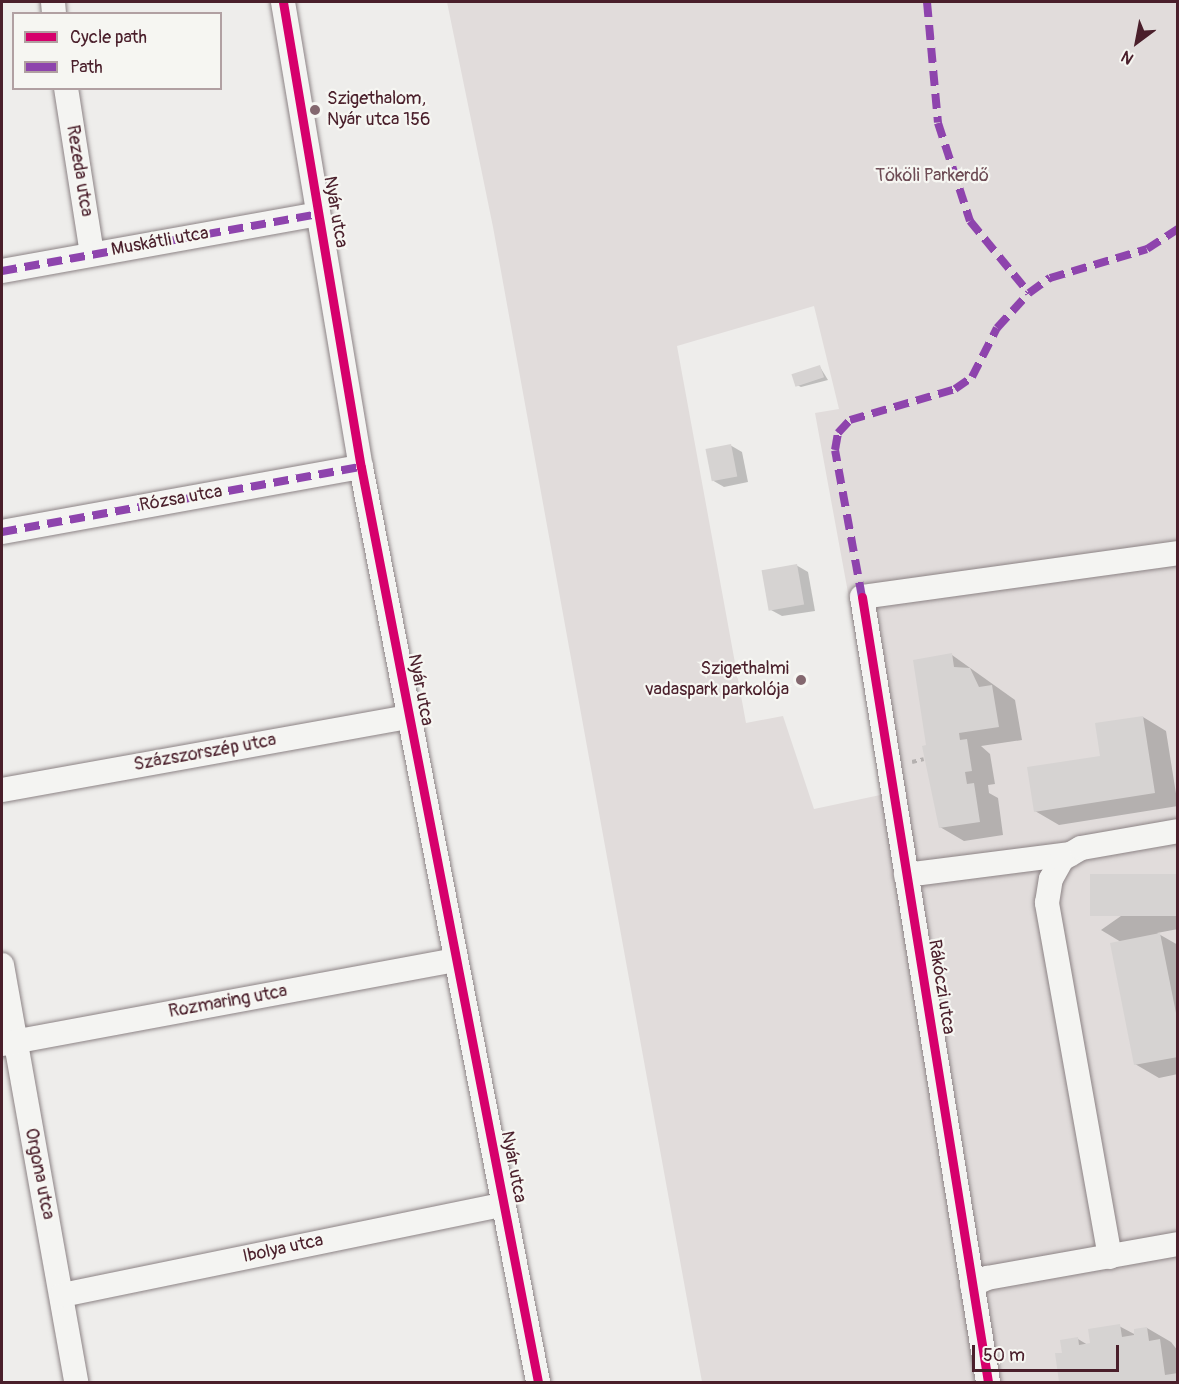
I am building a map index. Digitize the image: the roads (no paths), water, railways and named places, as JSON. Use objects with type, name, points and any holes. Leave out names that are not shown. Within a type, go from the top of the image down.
[{"type":"street","name":"Nyár utca","points":[[283,2],[361,466],[454,960],[538,1383]]},
{"type":"street","name":"Rezeda utca","points":[[66,90],[92,254]]},
{"type":"street","name":"Muskátli utca","points":[[2,271],[318,214]]},
{"type":"street","name":"Rózsa utca","points":[[2,532],[361,466]]},
{"type":"street","name":"Rákóczi utca","points":[[988,1383],[862,597],[1178,553]]},
{"type":"street","name":"Százszorszép utca","points":[[2,790],[408,717]]},
{"type":"street","points":[[1110,1257],[1047,903],[1051,879],[1062,859],[1081,848],[1178,831]]},
{"type":"street","points":[[906,875],[1071,854]]},
{"type":"street","name":"Rozmaring utca","points":[[8,1043],[454,960]]},
{"type":"street","name":"Orgona utca","points":[[2,964],[8,1043],[62,1295],[76,1383]]},
{"type":"street","name":"Ibolya utca","points":[[62,1295],[504,1204]]},
{"type":"street","points":[[972,1285],[987,1278],[1178,1244]]},
{"type":"place","name":"Szigethalom, Nyár utca 156","points":[[315,110]]},
{"type":"place","name":"Szigethalmi vadaspark parkolója","points":[[801,680]]},
{"type":"park label","name":"Tököli Parkerdő","points":[[932,176]]}]
